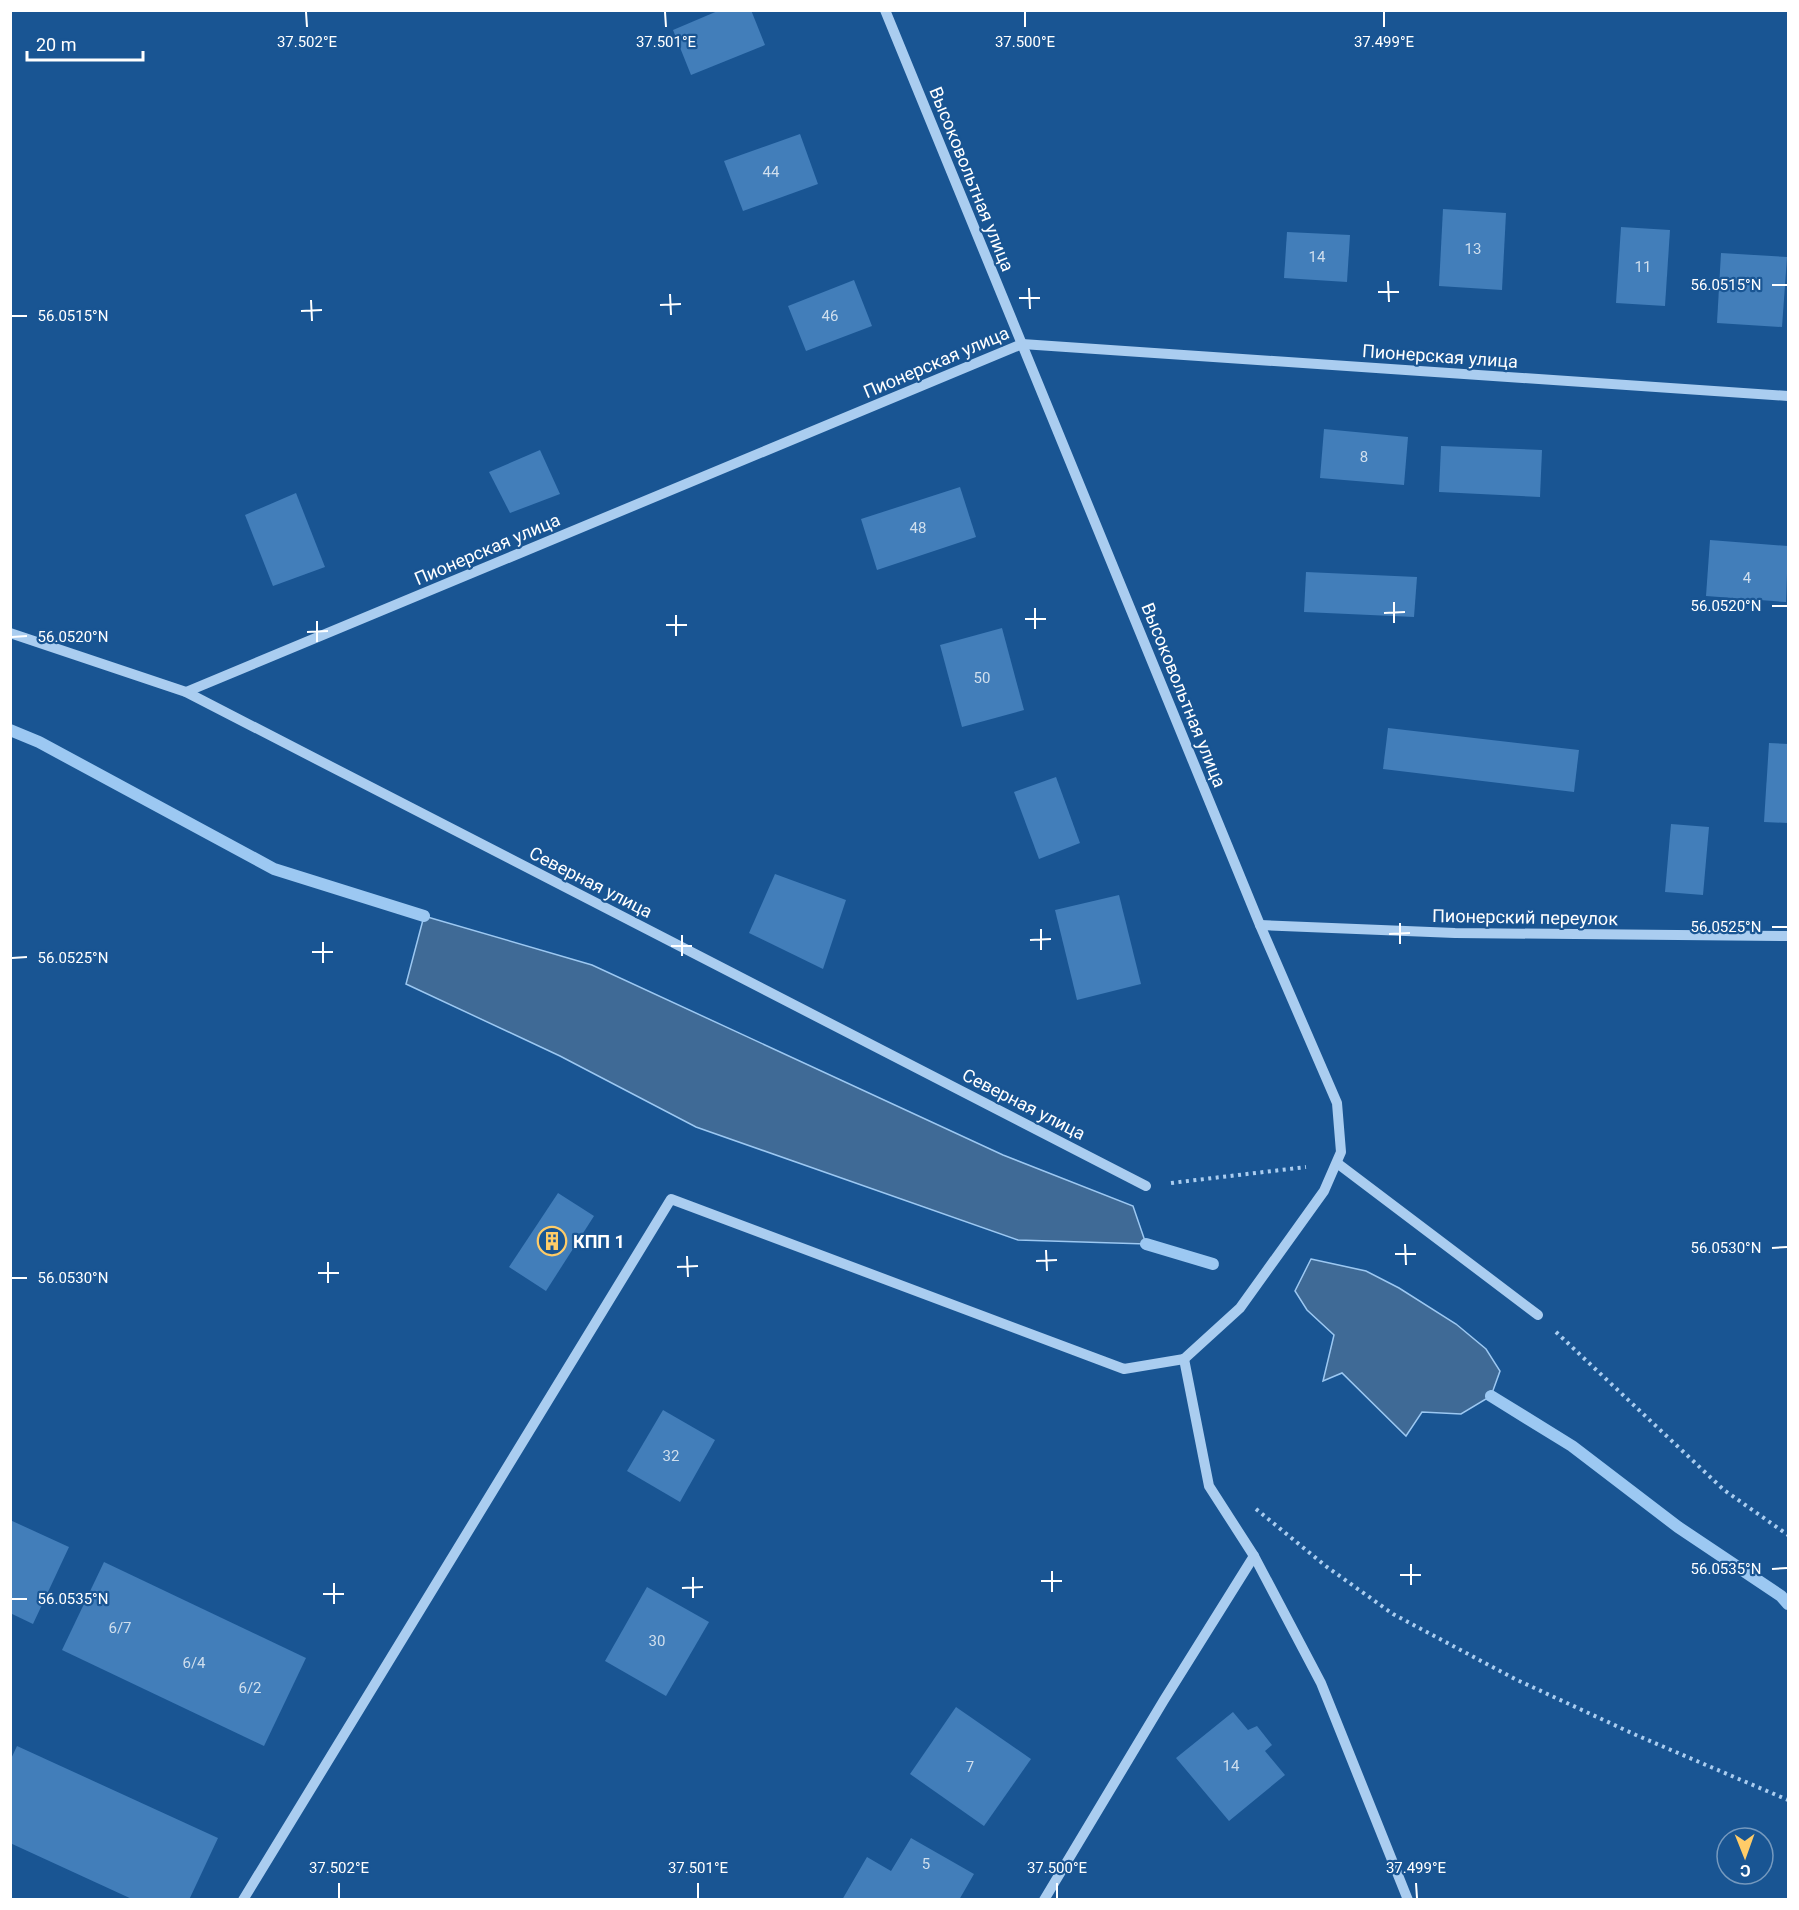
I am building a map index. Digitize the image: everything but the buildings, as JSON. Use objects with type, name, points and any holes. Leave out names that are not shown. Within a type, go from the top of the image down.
[{"type":"street","name":"Высоковольтная улица","points":[[885,10],[1260,925],[1337,1103],[1341,1152],[1324,1191],[1240,1308],[1184,1359]]},
{"type":"street","name":"Пионерская улица","points":[[186,692],[1022,344],[1788,396]]},
{"type":"street","name":"Северная улица","points":[[10,633],[186,692],[1146,1185]]},
{"type":"street","name":"Пионерский переулок","points":[[1260,925],[1455,933],[1788,936]]},
{"type":"street","points":[[1337,1163],[1538,1315]]},
{"type":"street","points":[[243,1899],[671,1199],[1124,1370],[1184,1359],[1209,1486],[1254,1556],[1321,1683],[1408,1899]]},
{"type":"street","points":[[1044,1899],[1254,1556]]},
{"type":"path","points":[[1146,1185],[1301,1167]]},
{"type":"path","points":[[1538,1315],[1724,1490],[1788,1535]]},
{"type":"path","points":[[1251,1507],[1262,1512],[1328,1567],[1393,1614],[1515,1679],[1636,1735],[1788,1800]]},
{"type":"water","points":[[424,916],[592,965],[1003,1155],[1133,1206],[1146,1244],[1018,1240],[696,1127],[560,1056],[406,984]]},
{"type":"water","points":[[1311,1259],[1366,1271],[1399,1288],[1456,1324],[1486,1349],[1500,1371],[1491,1396],[1461,1414],[1422,1412],[1406,1436],[1342,1373],[1323,1381],[1334,1335],[1307,1310],[1295,1291]]},
{"type":"waterway","points":[[10,730],[39,742],[274,869],[424,916]]},
{"type":"waterway","points":[[1146,1244],[1213,1264]]},
{"type":"waterway","points":[[1491,1396],[1572,1446],[1678,1527],[1781,1596],[1788,1604]]},
{"type":"place","name":"КПП 1","points":[[552,1241]]}]
